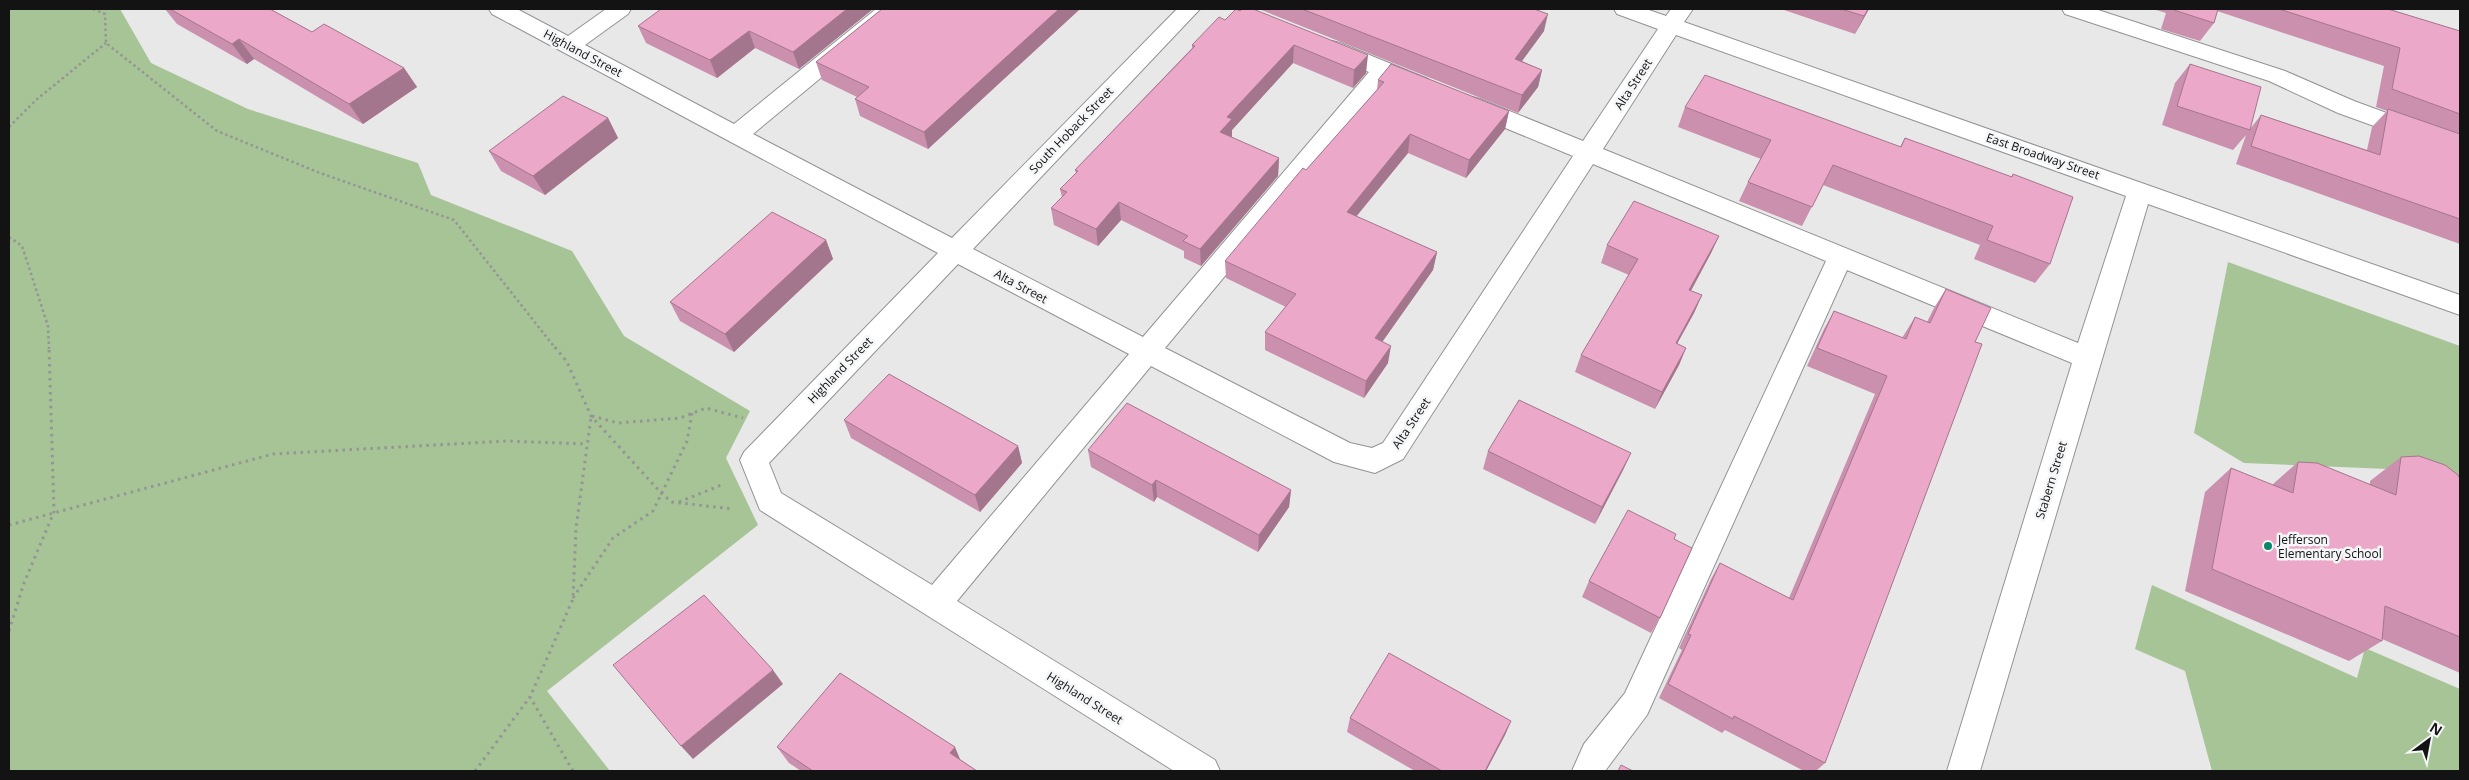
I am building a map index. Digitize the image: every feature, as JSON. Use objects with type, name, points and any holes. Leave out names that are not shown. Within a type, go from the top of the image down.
[{"type":"street","name":"Highland Street","points":[[500,9],[954,251],[757,466]]},
{"type":"street","points":[[569,46],[620,9]]},
{"type":"street","points":[[736,135],[890,9]]},
{"type":"street","name":"South Hoback Street","points":[[954,251],[1189,9]]},
{"type":"street","name":"East Broadway Street","points":[[1625,9],[1677,17],[2140,190],[2460,304]]},
{"type":"street","points":[[2073,9],[2277,76],[2346,107],[2460,149]]},
{"type":"street","name":"Alta Street","points":[[954,251],[1344,454],[1376,461],[1393,451],[1677,17]]},
{"type":"street","points":[[1313,41],[1589,152],[2087,358]]},
{"type":"street","points":[[935,604],[1384,69]]},
{"type":"street","name":"Stabern Street","points":[[1963,771],[2087,358],[2140,190]]},
{"type":"street","points":[[1588,771],[1596,754],[1636,704],[1841,256]]},
{"type":"street","points":[[757,466],[770,501]]},
{"type":"street","name":"Highland Street","points":[[770,501],[1203,771]]},
{"type":"path","points":[[93,9],[105,14],[106,43],[217,131],[320,173],[454,220],[567,362],[591,416],[662,494],[672,502],[735,510],[770,501]]},
{"type":"path","points":[[9,127],[36,100],[106,43]]},
{"type":"path","points":[[9,237],[22,246],[48,326],[54,512],[24,583],[9,631]]},
{"type":"path","points":[[591,416],[618,423],[680,418],[706,408],[743,416],[757,466],[678,502]]},
{"type":"path","points":[[475,771],[530,697],[572,599],[613,538],[653,511],[687,441],[692,413]]},
{"type":"path","points":[[572,599],[576,528],[591,416]]},
{"type":"path","points":[[9,525],[273,454],[507,441],[587,444]]},
{"type":"path","points":[[530,697],[573,771]]},
{"type":"green space","points":[[9,9],[120,9],[151,63],[248,109],[418,163],[431,195],[572,251],[624,336],[750,411],[726,458],[758,525],[547,691],[610,771],[9,771]]},
{"type":"green space","points":[[2228,262],[2460,346],[2460,495],[2412,470],[2244,463],[2194,433]]},
{"type":"green space","points":[[2152,585],[2357,678],[2365,648],[2460,689],[2460,771],[2212,771],[2185,671],[2135,649]]},
{"type":"building","points":[[170,9],[270,9],[312,32],[324,24],[404,68],[349,104],[239,39],[232,44]]},
{"type":"building","points":[[661,9],[847,9],[793,52],[749,31],[710,60],[638,26]]},
{"type":"building","points":[[882,9],[1059,9],[924,132],[855,99],[869,87],[816,62]]},
{"type":"building","points":[[1236,9],[1240,11],[1242,9],[1253,9],[1368,55],[1354,70],[1294,45],[1227,117],[1232,119],[1220,132],[1279,158],[1200,249],[1183,241],[1188,236],[1119,202],[1096,229],[1051,208],[1067,192],[1060,189],[1078,171],[1075,170],[1195,46],[1192,45],[1219,17],[1225,20]]},
{"type":"building","points":[[1302,9],[1534,9],[1548,14],[1515,59],[1542,70],[1522,95]]},
{"type":"building","points":[[1841,9],[1868,9],[1864,16]]},
{"type":"building","points":[[2174,9],[2218,9],[2214,23]]},
{"type":"building","points":[[2279,9],[2388,9],[2460,31],[2460,114],[2392,89],[2400,48]]},
{"type":"building","points":[[1391,64],[1509,111],[1469,160],[1410,134],[1347,212],[1437,252],[1375,338],[1391,346],[1366,381],[1265,332],[1296,294],[1225,261],[1303,168],[1306,170],[1384,82],[1378,80]]},
{"type":"building","points":[[2190,64],[2261,87],[2250,130],[2177,106]]},
{"type":"building","points":[[1705,75],[1901,147],[1905,138],[2012,177],[2013,174],[2073,197],[2050,264],[1987,240],[1993,226],[1833,165],[1812,207],[1748,182],[1771,140],[1685,107]]},
{"type":"building","points":[[563,96],[608,118],[533,176],[489,151]]},
{"type":"building","points":[[2388,109],[2460,134],[2460,219],[2251,146],[2261,115],[2380,155]]},
{"type":"building","points":[[1634,201],[1719,236],[1689,290],[1702,295],[1676,343],[1686,348],[1662,392],[1581,355],[1638,259],[1607,245]]},
{"type":"building","points":[[772,212],[826,240],[725,334],[670,302]]},
{"type":"building","points":[[1946,289],[1991,308],[1975,342],[1982,344],[1825,763],[1734,716],[1733,719],[1668,684],[1691,635],[1688,634],[1720,563],[1793,600],[1887,376],[1817,348],[1834,311],[1906,339],[1915,317],[1930,323]]},
{"type":"building","points":[[889,374],[1018,446],[975,495],[844,420]]},
{"type":"building","points":[[1519,400],[1631,453],[1602,507],[1488,451]]},
{"type":"building","points":[[1127,403],[1291,490],[1259,535],[1156,480],[1152,485],[1088,450]]},
{"type":"building","points":[[2419,456],[2445,465],[2458,475],[2460,479],[2460,637],[2385,606],[2382,641],[2212,569],[2231,468],[2293,493],[2298,462],[2317,463],[2396,495],[2401,457]]},
{"type":"building","points":[[1628,510],[1676,534],[1674,539],[1692,548],[1660,618],[1589,581]]},
{"type":"building","points":[[704,595],[773,670],[681,746],[613,665]]},
{"type":"building","points":[[1389,653],[1511,721],[1485,771],[1442,771],[1350,718]]},
{"type":"building","points":[[840,673],[955,747],[950,753],[977,771],[813,771],[777,747]]},
{"type":"building","points":[[1621,765],[1633,771],[1618,771]]},
{"type":"place","name":"Jefferson Elementary School","points":[[2268,546]]}]
